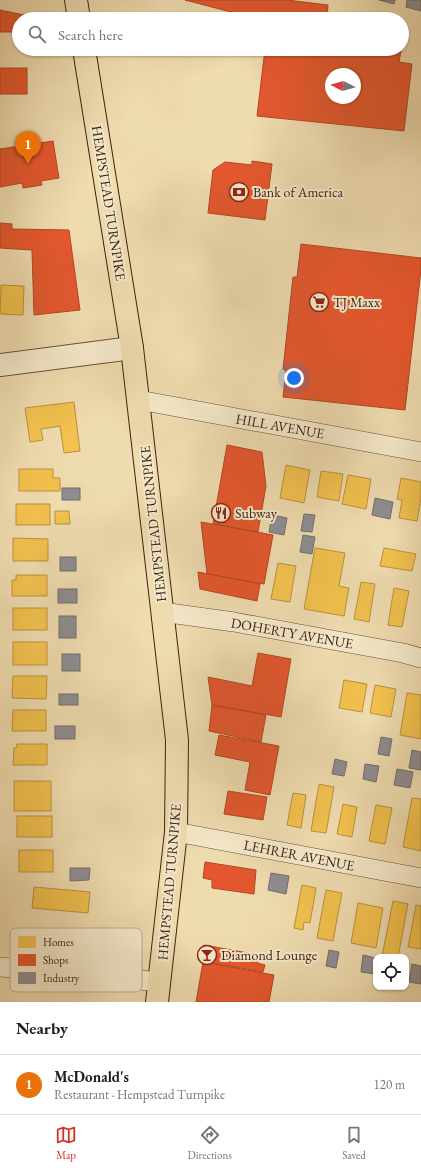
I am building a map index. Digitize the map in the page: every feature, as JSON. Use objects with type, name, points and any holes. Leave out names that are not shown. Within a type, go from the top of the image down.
[{"type":"main road","points":[[76,0],[78,12]]},
{"type":"main road","name":"HEMPSTEAD TURNPIKE","points":[[85,56],[139,400],[177,740],[176,832],[158,992]]},
{"type":"street","points":[[0,365],[132,348]]},
{"type":"street","name":"HILL AVENUE","points":[[139,400],[421,452]]},
{"type":"street","name":"DOHERTY AVENUE","points":[[162,612],[234,622],[421,658]]},
{"type":"street","name":"LEHRER AVENUE","points":[[176,832],[421,878]]},
{"type":"street","points":[[0,966],[10,968]]},
{"type":"street","points":[[142,989],[158,992]]},
{"type":"building: Homes","points":[[1,285],[24,286],[23,315],[0,314]]},
{"type":"building: Homes","points":[[74,402],[80,451],[64,453],[60,426],[41,429],[43,440],[30,442],[25,408]]},
{"type":"building: Homes","points":[[286,465],[310,470],[304,503],[280,498]]},
{"type":"building: Homes","points":[[19,469],[53,469],[53,478],[60,478],[60,491],[19,491]]},
{"type":"building: Homes","points":[[321,471],[343,474],[339,501],[317,497]]},
{"type":"building: Homes","points":[[348,475],[371,479],[366,509],[342,504]]},
{"type":"building: Homes","points":[[401,478],[421,482],[421,498],[417,521],[399,518],[402,500],[397,499]]},
{"type":"building: Homes","points":[[16,504],[50,504],[50,525],[16,525]]},
{"type":"building: Homes","points":[[55,511],[69,511],[70,524],[55,524]]},
{"type":"building: Homes","points":[[13,538],[48,539],[48,561],[13,561]]},
{"type":"building: Homes","points":[[315,548],[345,553],[339,586],[349,588],[344,616],[304,609]]},
{"type":"building: Homes","points":[[384,548],[416,554],[412,571],[380,566]]},
{"type":"building: Homes","points":[[278,563],[296,566],[290,602],[271,599]]},
{"type":"building: Homes","points":[[16,575],[47,575],[47,596],[12,596],[12,580],[16,580]]},
{"type":"building: Homes","points":[[361,582],[375,584],[369,622],[354,619]]},
{"type":"building: Homes","points":[[394,588],[409,591],[402,627],[388,625]]},
{"type":"building: Homes","points":[[13,608],[47,608],[47,630],[13,630]]},
{"type":"building: Homes","points":[[13,642],[47,642],[47,665],[13,665]]},
{"type":"building: Homes","points":[[13,676],[47,676],[46,699],[12,698]]},
{"type":"building: Homes","points":[[344,680],[367,684],[362,712],[339,708]]},
{"type":"building: Homes","points":[[375,685],[396,689],[391,717],[370,713]]},
{"type":"building: Homes","points":[[407,693],[421,695],[421,739],[400,735]]},
{"type":"building: Homes","points":[[13,710],[46,710],[46,731],[12,731]]},
{"type":"building: Homes","points":[[17,744],[47,744],[47,765],[13,765],[14,748],[16,748]]},
{"type":"building: Homes","points":[[14,781],[51,781],[51,811],[14,811]]},
{"type":"building: Homes","points":[[319,784],[334,787],[326,833],[311,831]]},
{"type":"building: Homes","points":[[293,793],[306,795],[301,828],[287,825]]},
{"type":"building: Homes","points":[[412,798],[421,799],[421,851],[403,847]]},
{"type":"building: Homes","points":[[343,804],[357,807],[352,837],[337,834]]},
{"type":"building: Homes","points":[[376,805],[392,808],[385,844],[369,841]]},
{"type":"building: Homes","points":[[17,816],[52,816],[52,837],[17,837]]},
{"type":"building: Homes","points":[[19,850],[53,850],[53,872],[19,872]]},
{"type":"building: Homes","points":[[302,885],[316,888],[310,923],[304,922],[303,930],[294,928]]},
{"type":"building: Homes","points":[[34,887],[90,892],[88,913],[32,908]]},
{"type":"building: Homes","points":[[326,890],[342,893],[333,941],[317,938]]},
{"type":"building: Homes","points":[[393,901],[408,904],[399,954],[382,954]]},
{"type":"building: Homes","points":[[358,903],[383,908],[376,948],[351,943]]},
{"type":"building: Homes","points":[[416,905],[421,906],[421,949],[408,947]]},
{"type":"building: Shops","points":[[185,0],[287,0],[328,5],[328,12],[231,12]]},
{"type":"building: Shops","points":[[0,10],[12,12],[12,32],[0,32]]},
{"type":"building: Shops","points":[[264,56],[400,56],[399,62],[412,64],[404,131],[257,116]]},
{"type":"building: Shops","points":[[0,68],[27,68],[27,94],[0,94]]},
{"type":"building: Shops","points":[[53,141],[59,178],[41,181],[42,185],[23,188],[22,183],[0,187],[0,149]]},
{"type":"building: Shops","name":"Bank of America","points":[[252,161],[272,164],[265,220],[208,213],[213,170],[225,162],[252,165]]},
{"type":"building: Shops","points":[[0,223],[12,224],[12,229],[69,230],[80,310],[34,315],[32,250],[0,248]]},
{"type":"building: Shops","points":[[301,244],[421,258],[405,410],[283,397],[286,371],[283,369],[293,277],[297,277]]},
{"type":"building: Shops","points":[[227,445],[262,452],[266,486],[258,532],[213,524]]},
{"type":"building: Shops","points":[[201,522],[273,535],[264,584],[207,574]]},
{"type":"building: Shops","points":[[198,572],[260,584],[257,601],[200,589]]},
{"type":"building: Shops","points":[[258,653],[291,659],[281,717],[212,705],[208,677],[252,686]]},
{"type":"building: Shops","points":[[212,705],[266,715],[261,742],[209,731]]},
{"type":"building: Shops","points":[[219,735],[279,746],[270,795],[245,790],[250,762],[215,755]]},
{"type":"building: Shops","points":[[228,791],[267,797],[263,820],[224,814]]},
{"type":"building: Shops","points":[[205,862],[256,870],[254,894],[212,888],[212,880],[203,878]]},
{"type":"building: Shops","points":[[204,945],[259,955],[257,963],[265,965],[263,972],[201,961]]},
{"type":"building: Shops","points":[[203,962],[274,975],[269,1002],[196,1002]]},
{"type":"building: Industry","points":[[379,0],[395,0],[394,4]]},
{"type":"building: Industry","points":[[407,0],[421,0],[421,11],[406,7]]},
{"type":"building: Industry","points":[[62,488],[80,488],[80,500],[62,500]]},
{"type":"building: Industry","points":[[375,498],[393,502],[390,519],[372,515]]},
{"type":"building: Industry","points":[[304,514],[315,515],[312,532],[301,531]]},
{"type":"building: Industry","points":[[272,515],[287,518],[284,535],[269,532]]},
{"type":"building: Industry","points":[[303,535],[315,537],[312,554],[300,552]]},
{"type":"building: Industry","points":[[60,557],[76,557],[76,571],[60,571]]},
{"type":"building: Industry","points":[[58,589],[77,589],[77,603],[58,603]]},
{"type":"building: Industry","points":[[59,616],[76,616],[76,638],[59,638]]},
{"type":"building: Industry","points":[[62,654],[80,654],[80,671],[62,671]]},
{"type":"building: Industry","points":[[59,694],[78,694],[78,705],[59,705]]},
{"type":"building: Industry","points":[[55,726],[75,726],[75,739],[55,739]]},
{"type":"building: Industry","points":[[381,737],[392,739],[389,756],[378,754]]},
{"type":"building: Industry","points":[[412,750],[421,752],[421,770],[409,768]]},
{"type":"building: Industry","points":[[335,759],[347,762],[344,776],[332,774]]},
{"type":"building: Industry","points":[[365,764],[379,766],[376,782],[363,779]]},
{"type":"building: Industry","points":[[397,769],[413,772],[410,788],[394,785]]},
{"type":"building: Industry","points":[[70,868],[90,868],[89,880],[70,881]]},
{"type":"building: Industry","points":[[271,873],[289,876],[286,894],[268,890]]},
{"type":"building: Industry","points":[[329,950],[339,952],[336,968],[326,966]]},
{"type":"building: Industry","points":[[363,955],[373,957],[373,974],[361,972]]},
{"type":"building: Industry","points":[[412,964],[421,966],[421,984],[409,982]]},
{"type":"place","name":"McDonald's","points":[[28,164]]},
{"type":"place","name":"Bank of America","points":[[239,192]]},
{"type":"place","name":"TJ Maxx","points":[[319,302]]},
{"type":"place","name":"Subway","points":[[221,513]]},
{"type":"place","name":"Diamond Lounge","points":[[207,955]]}]
